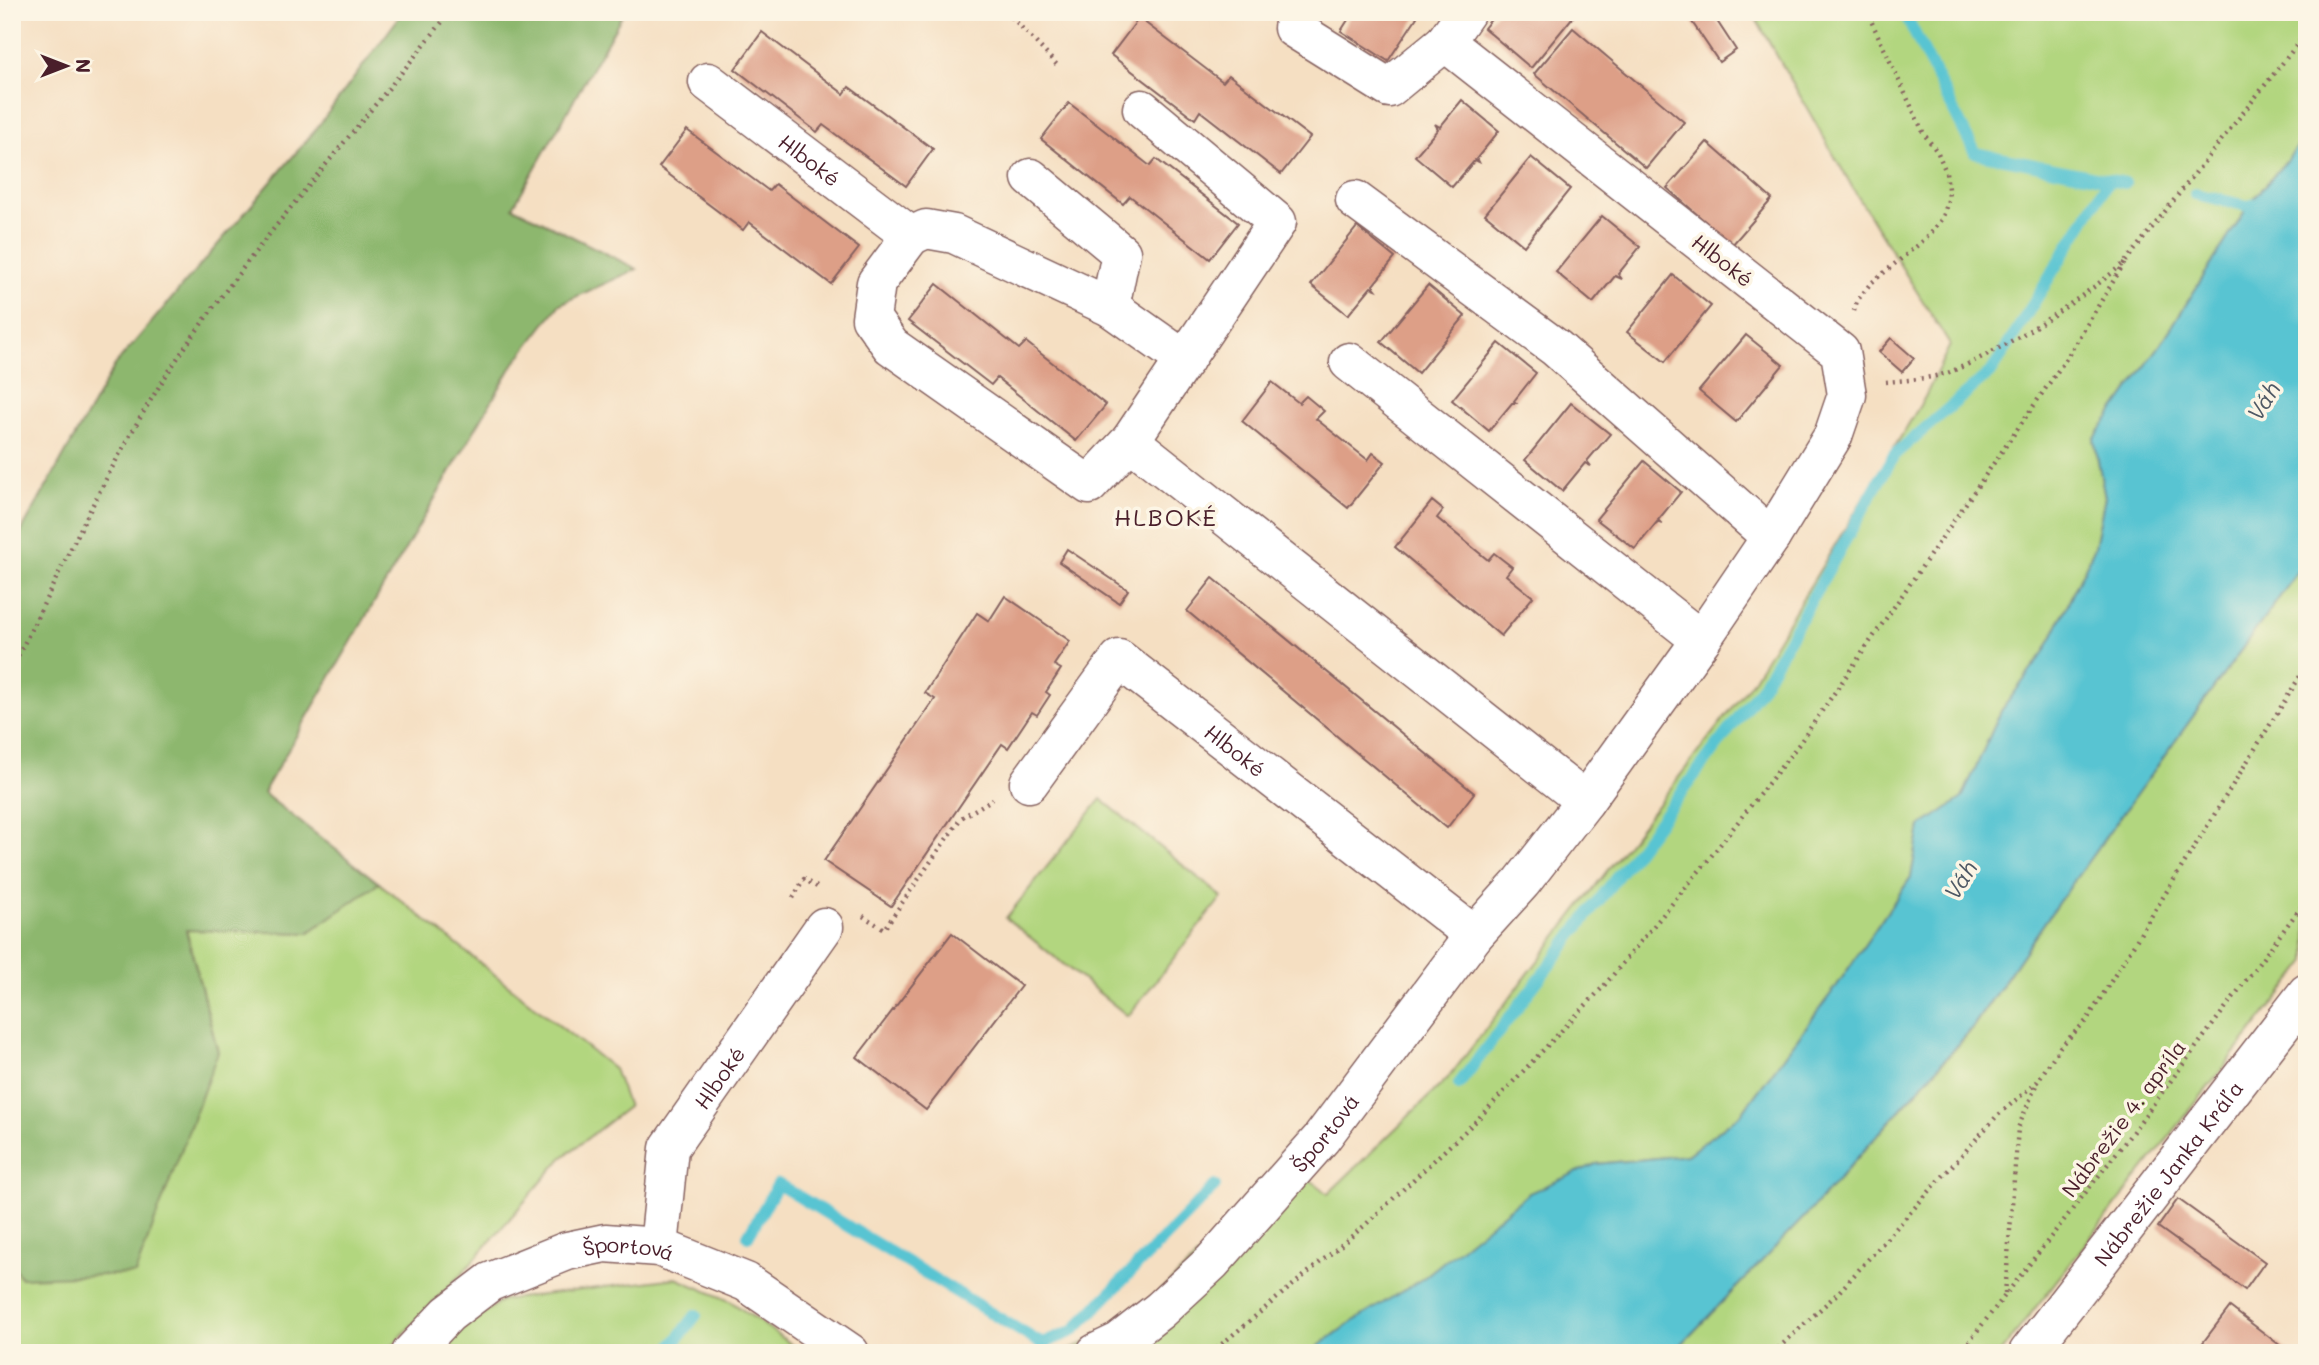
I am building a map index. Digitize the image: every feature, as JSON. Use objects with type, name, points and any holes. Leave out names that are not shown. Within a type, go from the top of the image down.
[{"type":"street","name":"Hlboké","points":[[1293,28],[1389,88],[1455,27],[1840,352]]},
{"type":"street","name":"Hlboké","points":[[708,82],[911,236]]},
{"type":"street","points":[[1142,109],[1277,222],[1185,360],[1130,441],[1089,485],[891,346],[871,318],[876,283],[911,236],[926,229],[954,234],[1110,307],[1185,360]]},
{"type":"street","points":[[1031,178],[1121,253],[1110,307]]},
{"type":"street","points":[[1355,200],[1556,348],[1771,537]]},
{"type":"street","points":[[1130,441],[1585,801],[1771,537],[1833,436],[1847,395],[1840,352]]},
{"type":"street","points":[[1349,362],[1701,640]]},
{"type":"street","name":"Hlboké","points":[[1030,783],[1119,659],[1474,935]]},
{"type":"street","name":"Športová","points":[[1096,1353],[1119,1342],[1160,1310],[1212,1262],[1321,1139],[1474,935],[1522,882],[1585,801]]},
{"type":"street","name":"Hlboké","points":[[659,1247],[669,1148],[824,927]]},
{"type":"street","name":"Nábrežie Janka Kráľa","points":[[2028,1353],[2307,993]]},
{"type":"street","name":"Športová","points":[[411,1353],[448,1314],[490,1282],[567,1251],[605,1243],[659,1247],[746,1282],[850,1353]]},
{"type":"path","points":[[12,668],[127,438],[172,367],[245,266],[450,12]]},
{"type":"path","points":[[1007,12],[1057,65]]},
{"type":"path","points":[[1867,12],[1924,134],[1938,153],[1947,172],[1949,197],[1943,217],[1929,236],[1870,284],[1857,301],[1840,352],[1870,383],[1918,379],[1949,372],[2093,290],[2125,262]]},
{"type":"path","points":[[1211,1353],[1395,1197],[1476,1121],[1603,986],[1705,864],[1799,744],[2066,359],[2125,262],[2307,32]]},
{"type":"path","points":[[2005,1297],[2018,1128],[2037,1082],[2060,1047],[2087,1020],[2307,665]]},
{"type":"path","name":"Nábrežie 4. apríla","points":[[1960,1353],[2307,899]]},
{"type":"path","points":[[1773,1353],[1838,1293],[1996,1116],[2037,1082]]},
{"type":"green space","points":[[403,12],[624,12],[513,207],[637,269],[560,304],[511,368],[263,793],[379,883],[308,933],[186,930],[218,1052],[135,1274],[21,1278],[12,1264],[12,548],[115,365],[313,133]]},
{"type":"green space","points":[[1752,12],[2307,12],[2307,136],[2248,206],[2161,344],[2094,439],[2105,497],[2095,547],[2046,650],[2001,711],[1962,799],[1920,827],[1911,877],[1836,987],[1741,1114],[1687,1155],[1596,1164],[1346,1326],[1309,1353],[1063,1353],[1127,1317],[1156,1294],[1211,1243],[1289,1163],[1328,1194],[1449,1077],[1751,683],[1925,397],[1950,345],[1855,192]]},
{"type":"green space","points":[[2307,559],[2307,961],[2000,1353],[1673,1353],[1810,1211],[1969,1033],[2060,900]]},
{"type":"green space","points":[[1101,799],[1222,897],[1128,1016],[1006,918]]},
{"type":"green space","points":[[379,883],[614,1069],[628,1107],[562,1158],[468,1267],[385,1353],[12,1353],[12,1264],[21,1278],[218,1053],[186,929],[307,933]]},
{"type":"green space","points":[[676,1278],[730,1301],[804,1353],[432,1353],[444,1340],[503,1300]]},
{"type":"water","name":"Váh","points":[[2307,136],[2307,559],[2060,900],[1969,1032],[1810,1211],[1673,1353],[1309,1353],[1346,1326],[1422,1279],[1529,1193],[1596,1164],[1687,1155],[1741,1114],[1836,987],[1911,877],[1920,827],[1962,798],[2001,711],[2046,650],[2095,547],[2105,497],[2094,439],[2161,344],[2248,206]]},
{"type":"building","points":[[1353,12],[1411,12],[1417,17],[1388,61],[1341,31]]},
{"type":"building","points":[[1497,12],[1577,12],[1531,68],[1484,28]]},
{"type":"building","points":[[1706,12],[1711,12],[1736,50],[1719,62],[1692,22]]},
{"type":"building","points":[[1139,18],[1223,82],[1229,75],[1310,137],[1281,174],[1200,111],[1195,119],[1111,55]]},
{"type":"building","points":[[1573,28],[1684,122],[1646,168],[1534,74]]},
{"type":"building","points":[[762,32],[844,94],[849,87],[933,149],[906,186],[823,125],[817,132],[735,69]]},
{"type":"building","points":[[1462,100],[1499,131],[1477,158],[1479,162],[1475,160],[1452,187],[1415,156],[1438,129],[1435,124],[1440,127]]},
{"type":"building","points":[[1069,103],[1150,166],[1156,159],[1238,223],[1210,259],[1130,196],[1123,204],[1041,139]]},
{"type":"building","points":[[687,130],[769,191],[775,184],[859,248],[831,284],[749,222],[743,230],[659,167]]},
{"type":"building","points":[[1707,142],[1772,199],[1732,245],[1667,188]]},
{"type":"building","points":[[1531,157],[1570,189],[1524,246],[1485,214]]},
{"type":"building","points":[[1602,216],[1640,247],[1618,274],[1622,279],[1615,276],[1593,303],[1556,272]]},
{"type":"building","points":[[1357,227],[1395,258],[1373,285],[1376,289],[1371,287],[1348,315],[1311,285]]},
{"type":"building","points":[[1673,275],[1711,306],[1665,362],[1627,332]]},
{"type":"building","points":[[937,284],[1019,349],[1026,342],[1106,405],[1076,441],[997,378],[991,385],[908,321]]},
{"type":"building","points":[[1428,285],[1465,316],[1418,373],[1381,342]]},
{"type":"building","points":[[1746,335],[1783,365],[1736,422],[1699,391]]},
{"type":"building","points":[[1891,338],[1914,358],[1902,372],[1879,352]]},
{"type":"building","points":[[1499,343],[1536,373],[1514,401],[1516,403],[1512,403],[1489,431],[1452,400]]},
{"type":"building","points":[[1272,382],[1299,403],[1306,396],[1324,411],[1316,419],[1368,460],[1373,453],[1385,462],[1348,508],[1242,421]]},
{"type":"building","points":[[1571,403],[1610,434],[1587,461],[1591,466],[1585,463],[1562,491],[1525,460]]},
{"type":"building","points":[[1644,461],[1681,492],[1658,520],[1662,524],[1657,522],[1635,549],[1596,519]]},
{"type":"building","points":[[1432,501],[1443,510],[1437,518],[1488,560],[1494,553],[1512,567],[1506,575],[1533,597],[1501,636],[1395,547]]},
{"type":"building","points":[[1067,549],[1128,590],[1119,603],[1059,562]]},
{"type":"building","points":[[1213,578],[1474,793],[1447,828],[1187,611]]},
{"type":"building","points":[[1005,596],[1070,641],[1054,665],[1061,669],[1046,692],[1050,695],[1037,715],[1032,712],[1008,748],[1002,744],[891,906],[824,861],[935,699],[925,693],[977,613],[989,621]]},
{"type":"building","points":[[952,933],[1021,986],[926,1110],[857,1057]]},
{"type":"building","points":[[2178,1199],[2265,1262],[2245,1290],[2158,1227]]},
{"type":"building","points":[[2230,1307],[2290,1353],[2195,1353]]},
{"type":"waterway","points":[[1904,12],[1975,153],[2125,183]]},
{"type":"waterway","points":[[1459,1084],[1761,688],[1894,455],[1992,371],[2109,180]]},
{"type":"waterway","points":[[2195,194],[2248,206],[2262,202]]},
{"type":"waterway","points":[[748,1236],[778,1184],[1042,1344],[1073,1331],[1215,1186]]},
{"type":"waterway","points":[[667,1353],[696,1315]]},
{"type":"district","name":"HLBOKÉ","points":[[1166,516]]}]
